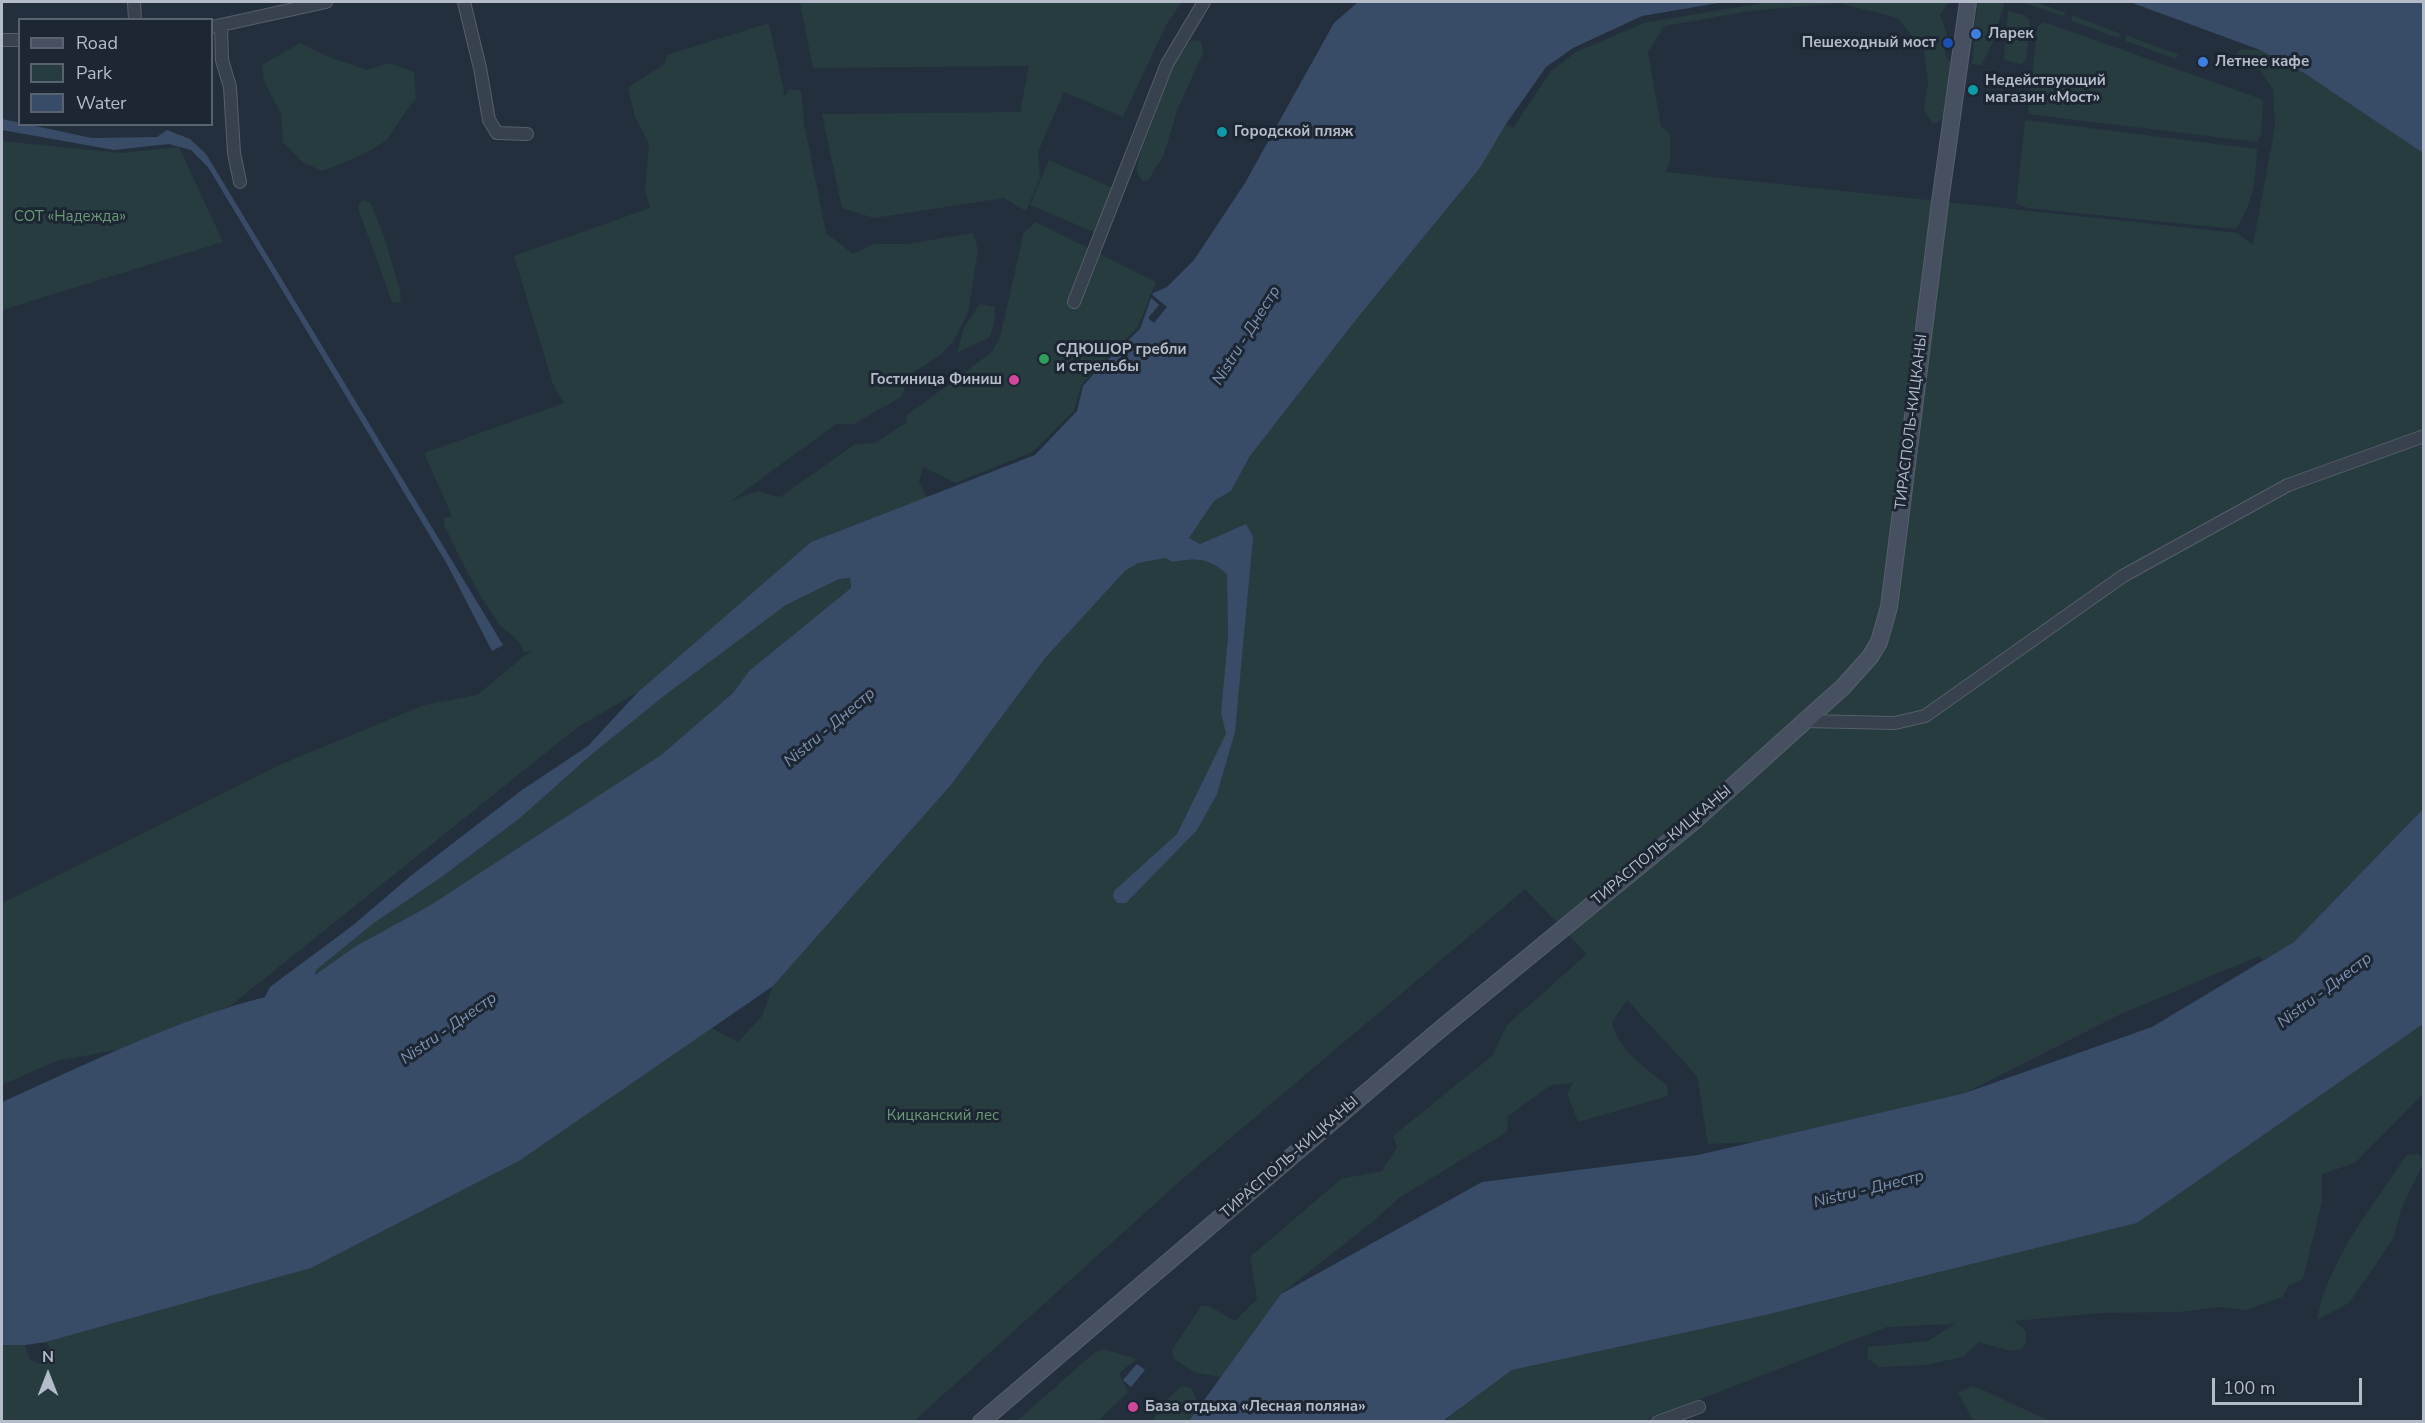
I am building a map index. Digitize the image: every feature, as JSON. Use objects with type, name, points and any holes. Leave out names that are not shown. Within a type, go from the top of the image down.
[{"type":"street","points":[[134,2],[135,18]]},
{"type":"street","points":[[240,182],[234,153],[230,87],[216,26],[323,2]]},
{"type":"street","points":[[464,2],[480,68],[489,120],[497,134],[527,134]]},
{"type":"street","points":[[1074,302],[1167,64],[1204,2]]},
{"type":"street","name":"ТИРАСПОЛЬ-КИЦКАНЫ","points":[[981,1422],[1437,1032],[1693,822],[1843,687],[1870,657],[1879,642],[1886,620],[1968,2]]},
{"type":"street","points":[[2,40],[18,40]]},
{"type":"street","points":[[1805,721],[1895,723],[1925,716],[2123,576],[2288,485],[2424,436]]},
{"type":"street","points":[[1658,1422],[1699,1407]]},
{"type":"green space","points":[[800,2],[1182,2],[1166,25],[1123,117],[1064,92],[1038,152],[1040,178],[1026,211],[1004,198],[874,218],[842,208],[822,114],[1020,112],[1029,66],[813,68]]},
{"type":"green space","name":"Кицканский лес","points":[[1768,2],[1958,2],[1947,4],[1940,15],[1947,34],[1945,55],[1952,64],[1946,117],[1933,124],[1924,111],[1928,83],[1924,51],[1898,18],[1839,3],[1750,11],[1664,26],[1648,52],[1661,126],[1670,134],[1670,160],[1666,172],[2237,233],[2253,245],[2275,127],[2273,90],[2260,69],[2242,67],[2235,58],[2240,49],[2260,50],[2304,73],[2423,153],[2423,809],[2294,942],[2263,960],[2259,956],[2121,1014],[1965,1093],[1754,1142],[1708,1144],[1697,1076],[1627,1000],[1612,1022],[1615,1032],[1626,1050],[1667,1085],[1668,1096],[1578,1122],[1567,1093],[1573,1083],[1551,1085],[1508,1116],[1507,1132],[1399,1198],[1281,1294],[1221,1377],[1196,1373],[1174,1359],[1172,1350],[1201,1306],[1209,1306],[1235,1321],[1257,1299],[1250,1257],[1341,1179],[1382,1171],[1397,1147],[1393,1136],[1492,1056],[1507,1025],[1587,954],[1525,889],[1188,1174],[914,1421],[2,1422],[2,1345],[25,1345],[30,1360],[41,1364],[50,1363],[53,1354],[46,1342],[311,1268],[519,1161],[712,1028],[738,1042],[762,1016],[773,986],[951,785],[1046,657],[1125,571],[1138,563],[1166,558],[1172,562],[1201,560],[1227,573],[1228,636],[1221,713],[1226,734],[1246,524],[1200,544],[1189,538],[1214,501],[1231,491],[1250,456],[1359,316],[1480,168],[1506,124],[1513,128],[1551,71],[1576,52],[1644,23]]},
{"type":"green space","points":[[1978,2],[2003,2],[2004,6],[1992,44],[1981,65],[1972,64],[1974,39],[1978,38],[1979,31],[1974,30]]},
{"type":"green space","points":[[2021,2],[2035,2],[2066,13],[2063,16]]},
{"type":"green space","points":[[2008,11],[2024,15],[2030,21],[2026,60],[2021,64],[2004,60]]},
{"type":"green space","points":[[2072,15],[2121,34],[2118,38],[2072,21]]},
{"type":"green space","points":[[2044,22],[2261,99],[2263,102],[2261,134],[2257,142],[2028,114],[2037,31],[2038,26]]},
{"type":"green space","points":[[769,23],[785,97],[789,89],[801,91],[804,123],[826,233],[853,254],[874,244],[907,244],[973,233],[978,250],[968,313],[953,342],[939,356],[911,374],[901,397],[854,424],[836,424],[731,501],[757,491],[780,497],[855,444],[875,443],[907,422],[906,416],[992,352],[1000,337],[1024,232],[1036,222],[1156,282],[1138,327],[1081,385],[1074,411],[1032,452],[956,483],[923,467],[919,482],[927,497],[811,542],[638,692],[578,727],[230,1006],[122,1049],[56,1061],[2,1085],[2,903],[282,764],[424,705],[477,695],[533,649],[524,653],[516,639],[497,621],[475,586],[444,525],[444,518],[452,516],[424,453],[564,403],[553,384],[514,256],[650,208],[645,191],[649,144],[635,117],[628,87],[665,64],[667,55]]},
{"type":"green space","points":[[2126,35],[2179,55],[2175,59],[2126,41]]},
{"type":"green space","points":[[1192,40],[1200,41],[1204,51],[1178,108],[1163,157],[1148,180],[1142,181],[1137,172],[1139,157],[1178,53]]},
{"type":"green space","points":[[300,43],[326,56],[367,70],[389,63],[414,72],[416,99],[389,137],[368,152],[322,171],[302,162],[283,142],[281,114],[264,81],[262,65]]},
{"type":"green space","points":[[2025,120],[2257,149],[2256,170],[2250,201],[2235,229],[2027,208],[2016,203]]},
{"type":"green space","name":"СОТ «Надежда»","points":[[2,141],[121,153],[179,147],[223,242],[2,310]]},
{"type":"green space","points":[[1049,160],[1113,188],[1094,232],[1030,205]]},
{"type":"green space","points":[[363,200],[370,202],[384,236],[401,295],[400,303],[392,302],[359,211],[359,204]]},
{"type":"green space","points":[[980,304],[995,307],[994,324],[990,337],[957,353],[964,327]]},
{"type":"green space","points":[[850,578],[851,588],[749,671],[733,693],[661,755],[429,906],[356,946],[315,975],[316,970],[374,923],[443,876],[520,818],[592,754],[664,696],[786,605],[839,579]]},
{"type":"green space","points":[[2423,1024],[2423,1094],[2355,1163],[2322,1174],[2322,1202],[2303,1279],[2289,1285],[2282,1297],[2246,1310],[2219,1307],[2179,1312],[2100,1313],[2014,1321],[2026,1331],[2026,1342],[2022,1349],[2011,1351],[1979,1342],[1963,1357],[1926,1365],[1879,1367],[1867,1358],[1868,1347],[1928,1341],[1955,1324],[1887,1327],[1644,1421],[1443,1422],[1512,1370],[1766,1315],[2137,1223]]},
{"type":"green space","points":[[2419,1154],[2423,1164],[2401,1209],[2394,1237],[2349,1303],[2317,1320],[2331,1276],[2353,1234],[2407,1155]]},
{"type":"green space","points":[[1103,1349],[1137,1359],[1119,1373],[1128,1392],[1098,1421],[1017,1421],[1094,1353]]},
{"type":"green space","points":[[1182,1386],[1191,1388],[1200,1407],[1189,1421],[1152,1422],[1164,1402]]},
{"type":"green space","points":[[1972,1386],[2051,1421],[1978,1421],[1972,1418],[1958,1393]]},
{"type":"water","name":"Nistru - Днестр","points":[[1358,2],[1724,2],[1642,16],[1573,48],[1546,67],[1506,124],[1480,168],[1359,316],[1250,456],[1231,491],[1214,501],[1189,538],[1200,544],[1246,524],[1253,537],[1235,732],[1217,794],[1197,830],[1126,903],[1117,903],[1113,897],[1114,891],[1177,834],[1226,734],[1221,713],[1228,636],[1227,574],[1213,564],[1201,560],[1172,562],[1166,558],[1138,563],[1125,571],[1046,657],[951,785],[773,986],[519,1161],[311,1268],[46,1342],[2,1345],[2,1102],[165,1030],[198,1017],[265,997],[270,987],[352,926],[413,874],[522,790],[588,746],[638,692],[811,542],[1035,455],[1077,411],[1083,386],[1140,329],[1153,293],[1167,287],[1194,260],[1245,183],[1334,23]],"holes":[[[850,578],[851,588],[749,671],[733,693],[661,755],[429,906],[356,946],[315,975],[316,970],[374,923],[443,876],[520,818],[592,754],[664,696],[786,605],[839,579]]]},
{"type":"water","points":[[2130,2],[2423,2],[2423,153],[2304,73],[2260,50]]},
{"type":"water","points":[[2,119],[18,122],[18,126],[35,126],[92,138],[157,137],[167,130],[190,139],[206,154],[503,645],[492,651],[447,564],[208,167],[191,150],[169,144],[114,150],[2,130]]},
{"type":"water","name":"Nistru - Днестр","points":[[2423,809],[2423,1024],[2137,1223],[1766,1315],[1512,1370],[1443,1421],[1189,1421],[1281,1294],[1482,1182],[1698,1155],[1965,1093],[2152,1027],[2294,942]]},
{"type":"water","points":[[1137,1364],[1145,1370],[1131,1387],[1123,1380]]},
{"type":"pier","points":[[1150,293],[1167,307],[1154,323],[1148,318],[1159,305],[1149,296]]},
{"type":"place","name":"Ларек","points":[[1976,34]]},
{"type":"place","name":"Пешеходный мост","points":[[1948,43]]},
{"type":"place","name":"Летнее кафе","points":[[2203,62]]},
{"type":"place","name":"Недействующий магазин «Мост»","points":[[1973,90]]},
{"type":"place","name":"Городской пляж","points":[[1222,132]]},
{"type":"place","name":"СДЮШОР гребли и стрельбы","points":[[1044,359]]},
{"type":"place","name":"Гостиница Финиш","points":[[1014,380]]},
{"type":"place","name":"База отдыха «Лесная поляна»","points":[[1133,1407]]}]
